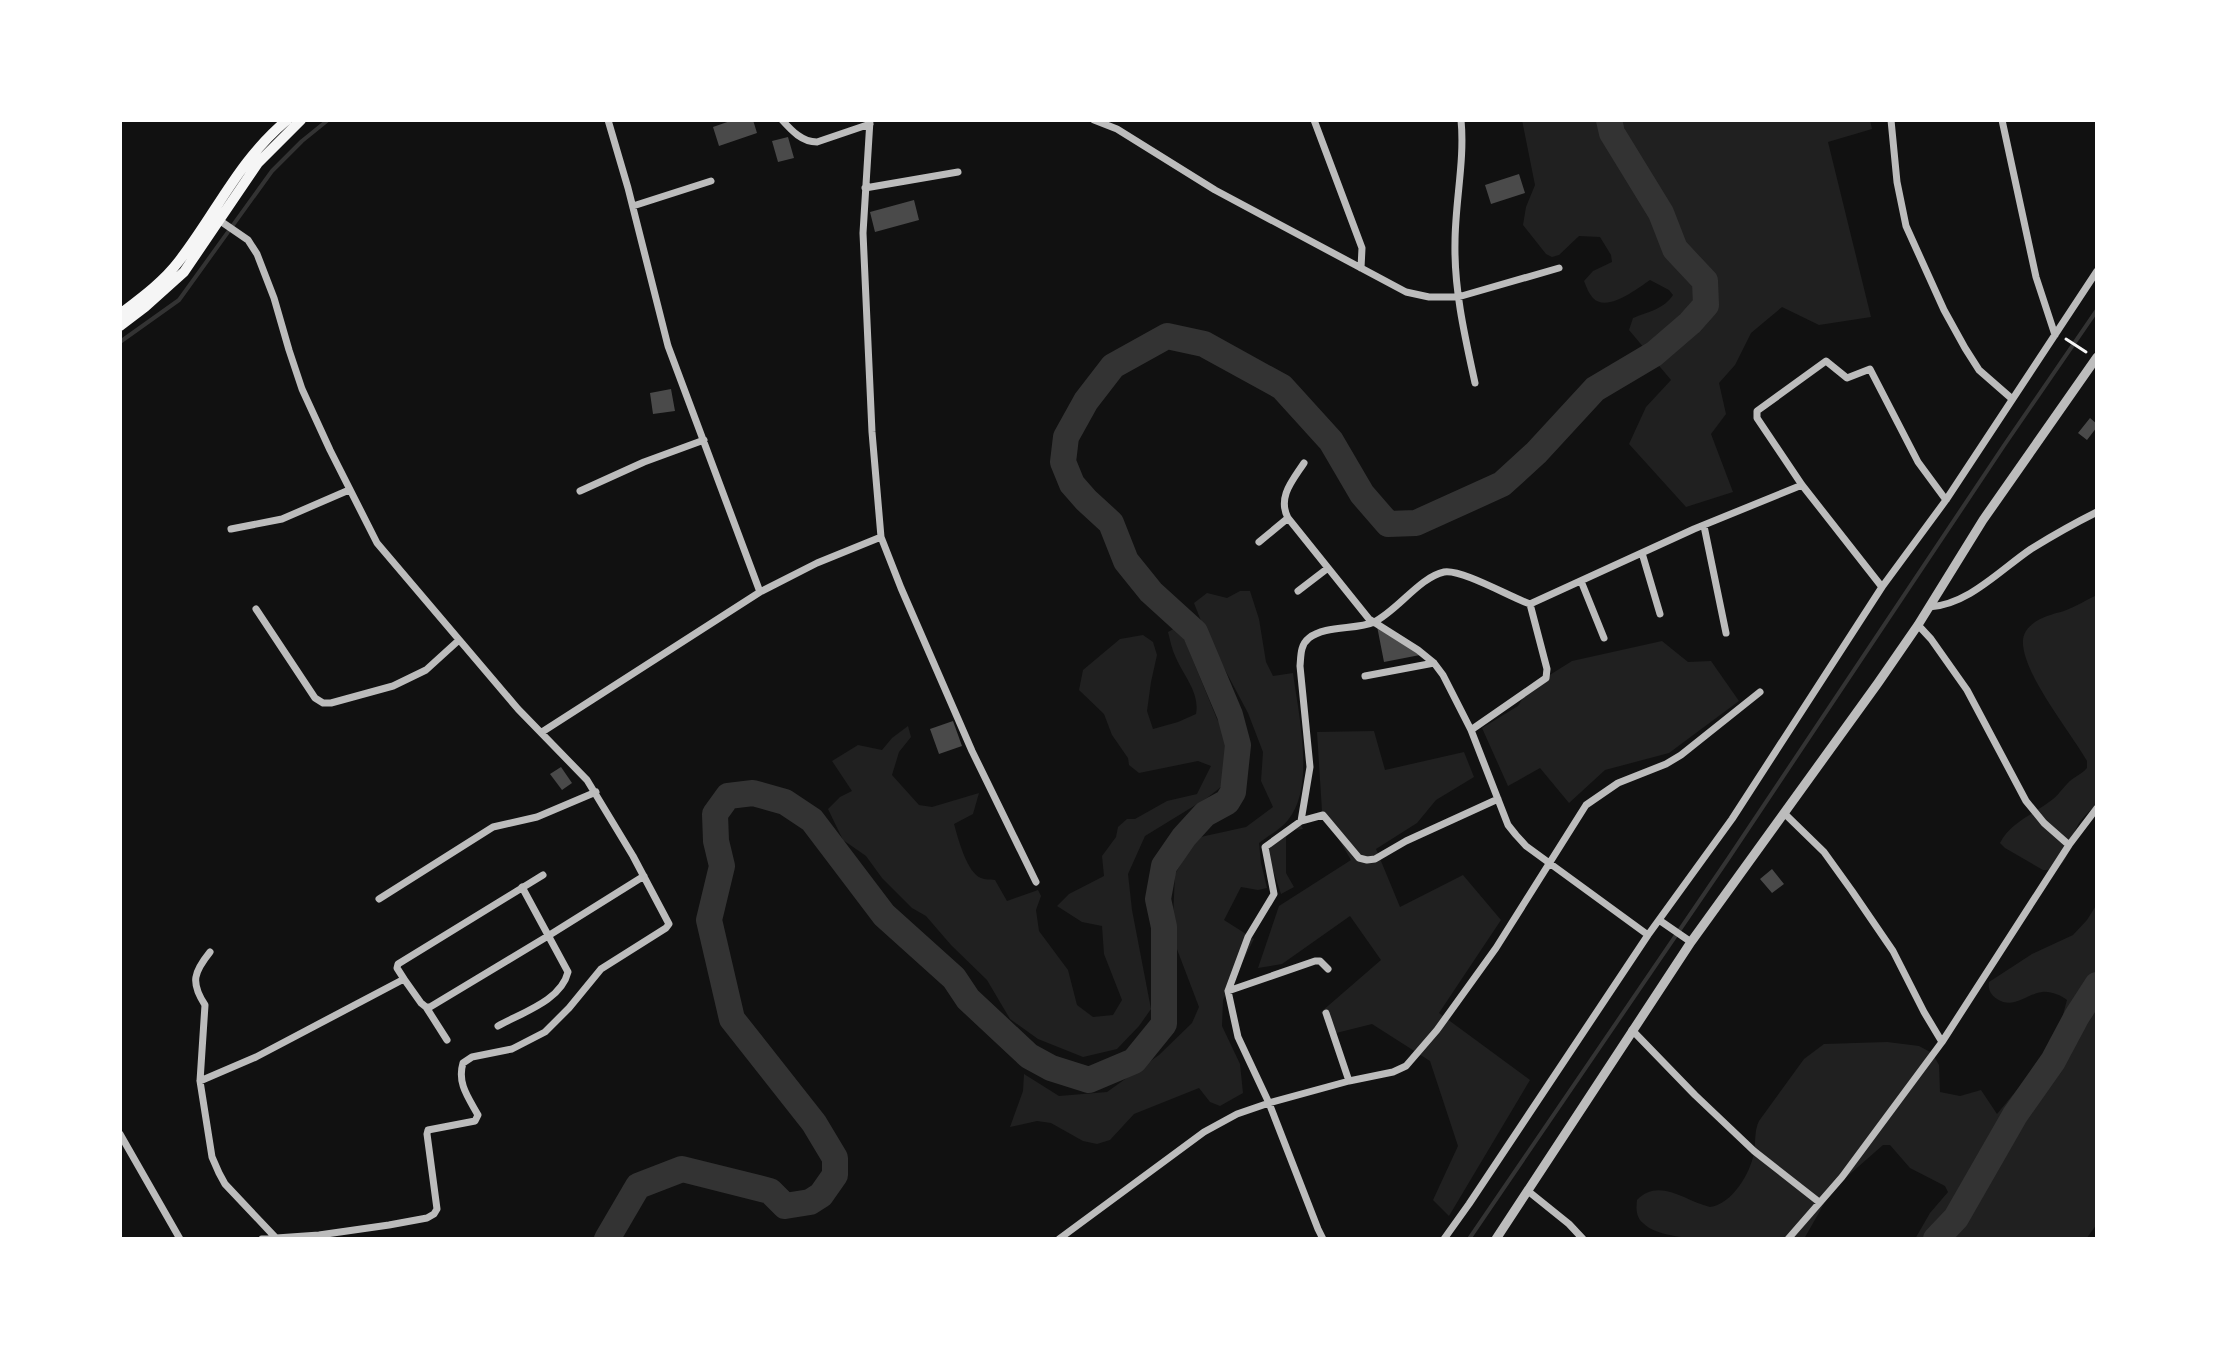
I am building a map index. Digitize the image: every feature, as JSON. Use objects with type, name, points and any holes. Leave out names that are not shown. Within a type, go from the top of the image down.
[{"type":"main road","points":[[120,314],[173,268],[218,219],[250,156],[287,120]]},
{"type":"main road","points":[[120,326],[184,272],[258,163],[301,120]]},
{"type":"street","points":[[608,120],[668,346],[760,592]]},
{"type":"street","points":[[782,120],[791,130],[812,142],[870,122],[863,233],[871,417],[881,537],[972,751],[1036,882]]},
{"type":"street","points":[[1094,120],[1117,129],[1215,190],[1406,292],[1429,297],[1458,297],[1559,268]]},
{"type":"street","points":[[1314,120],[1362,248],[1361,268]]},
{"type":"street","points":[[1461,120],[1454,247],[1458,297],[1475,383]]},
{"type":"street","points":[[1891,120],[1897,182],[1906,226],[1965,348],[1979,370],[2011,398]]},
{"type":"street","points":[[2002,120],[2036,277],[2055,335]]},
{"type":"street","points":[[865,188],[958,172]]},
{"type":"street","points":[[633,206],[711,181]]},
{"type":"street","points":[[218,219],[252,245],[263,269],[302,389],[349,490],[382,551],[518,709],[587,780],[669,924],[601,969],[545,1032],[512,1049],[472,1057],[463,1063],[460,1075],[463,1089],[478,1115],[475,1121],[428,1130],[437,1209],[434,1214],[427,1218],[375,1227],[262,1239]]},
{"type":"street","points":[[1444,1239],[1648,935],[1732,819],[1882,587],[1946,500],[2097,271]]},
{"type":"street","points":[[1496,1239],[1688,940],[1705,922],[1918,625],[2092,355]]},
{"type":"street","points":[[1882,587],[1802,485],[1756,413],[1825,361],[1847,378],[1870,369],[1918,462],[1946,500]]},
{"type":"street","points":[[580,491],[644,462],[704,440]]},
{"type":"street","points":[[1304,463],[1285,498],[1284,510],[1288,518],[1374,622],[1434,663],[1455,694],[1508,825],[1526,846],[1648,935]]},
{"type":"street","points":[[1301,821],[1310,767],[1300,666],[1301,650],[1309,638],[1374,622],[1426,582],[1445,572],[1465,576],[1530,604],[1802,485]]},
{"type":"street","points":[[231,529],[282,519],[349,490]]},
{"type":"street","points":[[1929,607],[1947,605],[1962,598],[2033,549],[2097,512]]},
{"type":"street","points":[[1259,542],[1288,518]]},
{"type":"street","points":[[1704,526],[1726,633]]},
{"type":"street","points":[[542,732],[760,592],[817,563],[881,537]]},
{"type":"street","points":[[1642,553],[1660,614]]},
{"type":"street","points":[[1298,591],[1328,568]]},
{"type":"street","points":[[1581,581],[1604,638]]},
{"type":"street","points":[[1471,730],[1546,678],[1547,669],[1530,604]]},
{"type":"street","points":[[256,609],[315,698],[323,703],[393,686],[426,670],[459,640]]},
{"type":"street","points":[[1918,625],[1967,690],[2026,801],[2044,823],[2069,845]]},
{"type":"street","points":[[1365,676],[1434,663]]},
{"type":"street","points":[[1059,1239],[1204,1132],[1237,1114],[1349,1081],[1393,1072],[1413,1059],[1496,948],[1586,805],[1618,783],[1681,755],[1760,692]]},
{"type":"street","points":[[379,899],[493,827],[537,817],[596,792]]},
{"type":"street","points":[[1323,1239],[1269,1103],[1238,1037],[1228,991],[1248,937],[1274,894],[1265,847],[1301,821],[1323,815],[1359,858],[1375,859],[1406,841],[1498,799]]},
{"type":"street","points":[[1788,1239],[1842,1177],[1942,1042],[2069,845],[2097,808]]},
{"type":"street","points":[[1784,813],[1824,852],[1852,891],[1893,951],[1942,1042]]},
{"type":"street","points":[[447,1040],[404,979],[397,968],[398,964],[543,875]]},
{"type":"street","points":[[426,1007],[461,989],[644,876]]},
{"type":"street","points":[[498,1026],[553,996],[565,982],[568,972],[522,887]]},
{"type":"street","points":[[1659,920],[1688,940]]},
{"type":"street","points":[[210,952],[200,964],[195,978],[206,1015],[200,1081],[212,1157],[225,1184],[251,1208],[275,1237]]},
{"type":"street","points":[[1228,991],[1315,961],[1320,961],[1328,969]]},
{"type":"street","points":[[200,1081],[256,1057],[404,979]]},
{"type":"street","points":[[1326,1013],[1349,1081]]},
{"type":"street","points":[[1632,1030],[1754,1151],[1819,1202]]},
{"type":"street","points":[[120,1134],[180,1239]]},
{"type":"street","points":[[1528,1191],[1583,1239]]},
{"type":"path","points":[[2070,341],[2092,355]]},
{"type":"shaded area","points":[[1522,120],[1870,120],[1872,129],[1828,142],[1871,317],[1819,325],[1782,307],[1751,333],[1735,365],[1719,383],[1726,414],[1711,434],[1733,492],[1686,507],[1629,444],[1646,407],[1671,380],[1629,330],[1633,318],[1660,307],[1673,295],[1650,280],[1614,301],[1599,302],[1593,298],[1584,281],[1593,271],[1612,262],[1600,237],[1579,236],[1559,255],[1552,257],[1546,254],[1523,225],[1535,185]]},
{"type":"shaded area","points":[[1240,591],[1250,591],[1259,619],[1266,662],[1273,676],[1293,673],[1303,749],[1301,789],[1296,806],[1288,820],[1259,843],[1267,888],[1241,887],[1224,920],[1254,939],[1223,1000],[1222,1026],[1240,1064],[1243,1093],[1220,1106],[1210,1102],[1199,1088],[1134,1114],[1110,1140],[1097,1144],[1083,1141],[1051,1123],[1037,1121],[1010,1127],[1023,1091],[1024,1074],[1059,1096],[1107,1092],[1159,1055],[1192,1023],[1199,1007],[1175,944],[1175,874],[1196,838],[1246,827],[1273,807],[1261,781],[1263,752],[1248,713],[1207,636],[1194,603],[1207,593],[1227,598]]},
{"type":"shaded area","points":[[2097,595],[2097,805],[2079,823],[2064,861],[2052,869],[2043,870],[2000,843],[2015,825],[2052,800],[2085,770],[2087,761],[2034,677],[2023,643],[2026,631],[2038,620]]},
{"type":"shaded area","points":[[1179,626],[1217,719],[1229,735],[1235,756],[1226,783],[1145,836],[1128,874],[1151,1009],[1117,1049],[1083,1057],[1038,1039],[1010,1019],[987,980],[926,916],[912,908],[882,878],[866,856],[843,840],[828,809],[852,791],[832,761],[858,745],[882,750],[908,726],[911,737],[899,752],[892,775],[919,805],[932,807],[979,793],[973,814],[954,824],[971,869],[981,878],[995,880],[1007,901],[1038,890],[1041,896],[1036,910],[1039,931],[1068,970],[1077,1005],[1093,1017],[1113,1015],[1122,1000],[1104,954],[1102,926],[1082,922],[1057,906],[1069,894],[1104,876],[1102,856],[1116,837],[1118,827],[1127,819],[1135,819],[1167,801],[1197,794],[1211,766],[1198,761],[1139,773],[1129,765],[1104,714],[1079,690],[1083,670],[1120,639],[1143,635],[1153,642],[1157,655],[1147,711],[1153,729],[1196,714],[1194,692],[1175,655],[1168,632]]},
{"type":"shaded area","points":[[1662,641],[1688,662],[1711,661],[1739,701],[1669,753],[1605,770],[1569,803],[1540,768],[1508,786],[1482,728],[1518,706],[1529,688],[1572,661]]},
{"type":"shaded area","points":[[1374,731],[1385,770],[1464,752],[1474,777],[1436,800],[1417,823],[1376,849],[1400,907],[1463,875],[1501,920],[1439,1013],[1530,1080],[1449,1216],[1433,1200],[1458,1146],[1430,1061],[1372,1024],[1336,1033],[1321,1012],[1381,960],[1350,916],[1282,964],[1258,968],[1279,906],[1351,860],[1322,811],[1317,732]]},
{"type":"shaded area","points":[[1300,823],[1303,829],[1294,830],[1286,837],[1286,873],[1294,887],[1281,894],[1265,846]]},
{"type":"shaded area","points":[[2097,904],[2097,1224],[2086,1239],[1915,1239],[1930,1213],[1948,1192],[1945,1186],[1910,1168],[1890,1145],[1883,1145],[1842,1181],[1825,1202],[1804,1239],[1694,1239],[1655,1231],[1641,1221],[1637,1213],[1637,1200],[1645,1193],[1663,1191],[1710,1207],[1733,1194],[1752,1161],[1759,1121],[1804,1059],[1824,1044],[1887,1042],[1919,1046],[1932,1053],[1939,1065],[1940,1092],[1960,1096],[1981,1090],[1997,1114],[2045,1056],[2058,1033],[2067,1000],[2045,992],[2014,1002],[2003,1002],[1991,993],[1989,982],[2032,954],[2073,935]]},
{"type":"building","points":[[733,120],[753,120],[757,133],[719,146],[713,127]]},
{"type":"building","points":[[788,137],[794,158],[778,162],[772,141]]},
{"type":"building","points":[[1519,174],[1525,193],[1491,204],[1485,185]]},
{"type":"building","points":[[914,200],[919,220],[875,232],[870,212]]},
{"type":"building","points":[[671,389],[675,411],[653,414],[650,393]]},
{"type":"building","points":[[2090,418],[2097,427],[2087,440],[2078,433]]},
{"type":"building","points":[[1377,626],[1420,655],[1384,662]]},
{"type":"building","points":[[953,721],[962,746],[939,754],[930,729]]},
{"type":"building","points":[[561,767],[572,783],[562,790],[550,774]]},
{"type":"building","points":[[1772,869],[1784,884],[1772,893],[1760,879]]},
{"type":"waterway","points":[[120,342],[179,300],[272,171],[328,120]]},
{"type":"waterway","points":[[607,1239],[638,1186],[682,1169],[770,1191],[785,1206],[810,1202],[821,1195],[835,1175],[835,1158],[814,1123],[732,1019],[709,920],[722,866],[716,841],[715,814],[728,796],[753,793],[785,802],[812,820],[884,915],[954,978],[968,999],[1029,1056],[1051,1068],[1089,1080],[1134,1061],[1164,1024],[1164,927],[1158,899],[1164,866],[1205,814],[1227,802],[1233,792],[1238,745],[1230,715],[1195,632],[1151,592],[1126,561],[1111,523],[1072,484],[1063,462],[1066,437],[1086,401],[1113,366],[1167,336],[1204,344],[1282,387],[1331,441],[1362,494],[1388,524],[1416,523],[1502,484],[1536,453],[1595,389],[1654,354],[1706,305],[1705,281],[1675,249],[1661,213],[1612,133],[1609,120]]},
{"type":"waterway","points":[[1469,1239],[2097,310]]},
{"type":"waterway","points":[[1936,1239],[1956,1218],[2015,1115],[2053,1061],[2097,985]]}]
